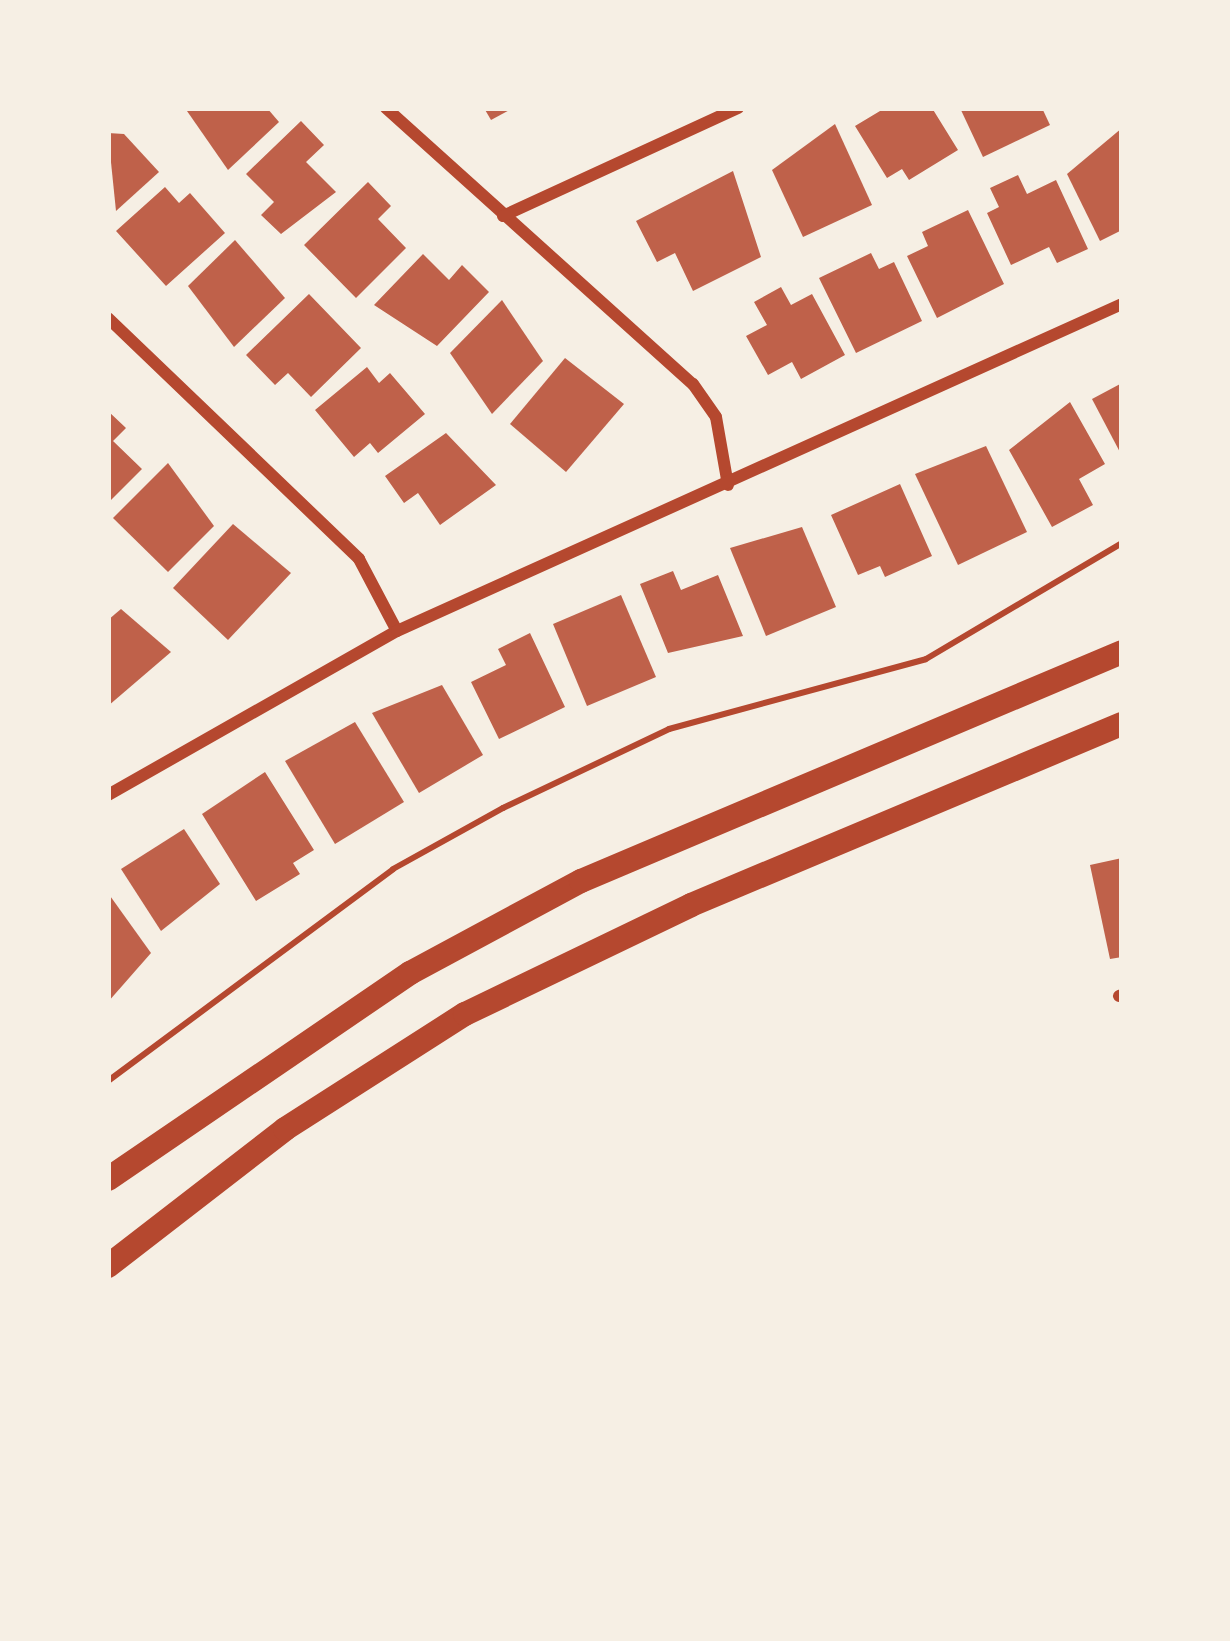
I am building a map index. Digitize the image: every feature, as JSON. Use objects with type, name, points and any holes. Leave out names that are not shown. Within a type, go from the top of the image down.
[{"type":"main road","points":[[108,1179],[410,974],[580,881],[1122,652]]},
{"type":"main road","points":[[108,1266],[285,1129],[465,1014],[691,905],[1122,724]]},
{"type":"street","points":[[386,108],[693,384],[716,417],[728,485]]},
{"type":"street","points":[[503,216],[738,108]]},
{"type":"street","points":[[108,795],[397,631],[1122,304]]},
{"type":"street","points":[[108,318],[359,559],[397,631]]},
{"type":"path","points":[[108,1082],[393,869],[503,808],[669,729],[926,659],[1122,543]]},
{"type":"building","points":[[267,108],[279,122],[228,170],[187,111]]},
{"type":"building","points":[[484,108],[513,108],[491,120]]},
{"type":"building","points":[[885,108],[932,108],[958,150],[909,180],[902,169],[887,178],[855,126]]},
{"type":"building","points":[[960,108],[1042,108],[1050,125],[983,157]]},
{"type":"building","points":[[301,121],[324,145],[306,162],[336,192],[281,234],[261,215],[274,202],[246,174]]},
{"type":"building","points":[[835,124],[872,205],[803,237],[772,170]]},
{"type":"building","points":[[1122,128],[1122,230],[1100,241],[1067,174]]},
{"type":"building","points":[[108,133],[124,134],[159,172],[116,211]]},
{"type":"building","points":[[733,171],[761,257],[693,291],[675,253],[657,262],[636,221]]},
{"type":"building","points":[[1018,175],[1027,194],[1056,180],[1088,249],[1057,263],[1049,247],[1011,265],[987,213],[999,207],[990,188]]},
{"type":"building","points":[[368,182],[391,206],[378,219],[406,248],[356,298],[304,245]]},
{"type":"building","points":[[165,187],[179,203],[190,193],[225,233],[166,286],[116,231]]},
{"type":"building","points":[[968,210],[1004,284],[937,318],[907,256],[928,246],[922,232]]},
{"type":"building","points":[[235,240],[285,298],[234,347],[188,286]]},
{"type":"building","points":[[871,253],[879,269],[894,262],[922,321],[856,353],[819,278]]},
{"type":"building","points":[[423,254],[449,280],[462,265],[489,292],[437,346],[374,305]]},
{"type":"building","points":[[781,287],[791,305],[812,294],[845,355],[801,379],[792,362],[768,375],[746,336],[767,325],[754,302]]},
{"type":"building","points":[[309,294],[361,348],[311,397],[288,373],[275,385],[246,355]]},
{"type":"building","points":[[502,300],[543,361],[492,414],[450,353]]},
{"type":"building","points":[[565,358],[624,404],[566,472],[510,424]]},
{"type":"building","points":[[367,367],[379,383],[390,373],[425,414],[378,453],[370,443],[354,457],[315,410]]},
{"type":"building","points":[[1122,383],[1122,456],[1092,399]]},
{"type":"building","points":[[1070,402],[1105,464],[1079,479],[1093,505],[1052,527],[1009,450]]},
{"type":"building","points":[[108,411],[126,428],[113,441],[142,469],[108,503]]},
{"type":"building","points":[[446,433],[496,485],[440,525],[418,493],[404,503],[385,476]]},
{"type":"building","points":[[986,446],[1027,532],[958,565],[915,474]]},
{"type":"building","points":[[168,463],[214,526],[168,572],[113,518]]},
{"type":"building","points":[[900,484],[932,556],[885,577],[880,566],[858,575],[831,515]]},
{"type":"building","points":[[233,524],[291,573],[228,640],[173,588]]},
{"type":"building","points":[[802,527],[836,607],[766,636],[730,548]]},
{"type":"building","points":[[673,571],[681,590],[718,575],[743,636],[668,653],[640,584]]},
{"type":"building","points":[[621,595],[656,677],[587,706],[553,624]]},
{"type":"building","points":[[121,609],[171,652],[108,706],[108,620]]},
{"type":"building","points":[[530,633],[565,707],[499,739],[471,682],[506,665],[498,649]]},
{"type":"building","points":[[442,685],[483,755],[419,793],[372,713]]},
{"type":"building","points":[[355,722],[404,802],[335,844],[285,761]]},
{"type":"building","points":[[265,772],[314,850],[293,863],[300,874],[256,901],[202,814]]},
{"type":"building","points":[[184,829],[220,884],[161,931],[121,869]]},
{"type":"building","points":[[1122,858],[1122,957],[1110,959],[1090,865]]},
{"type":"building","points":[[108,893],[151,953],[108,1002]]}]
